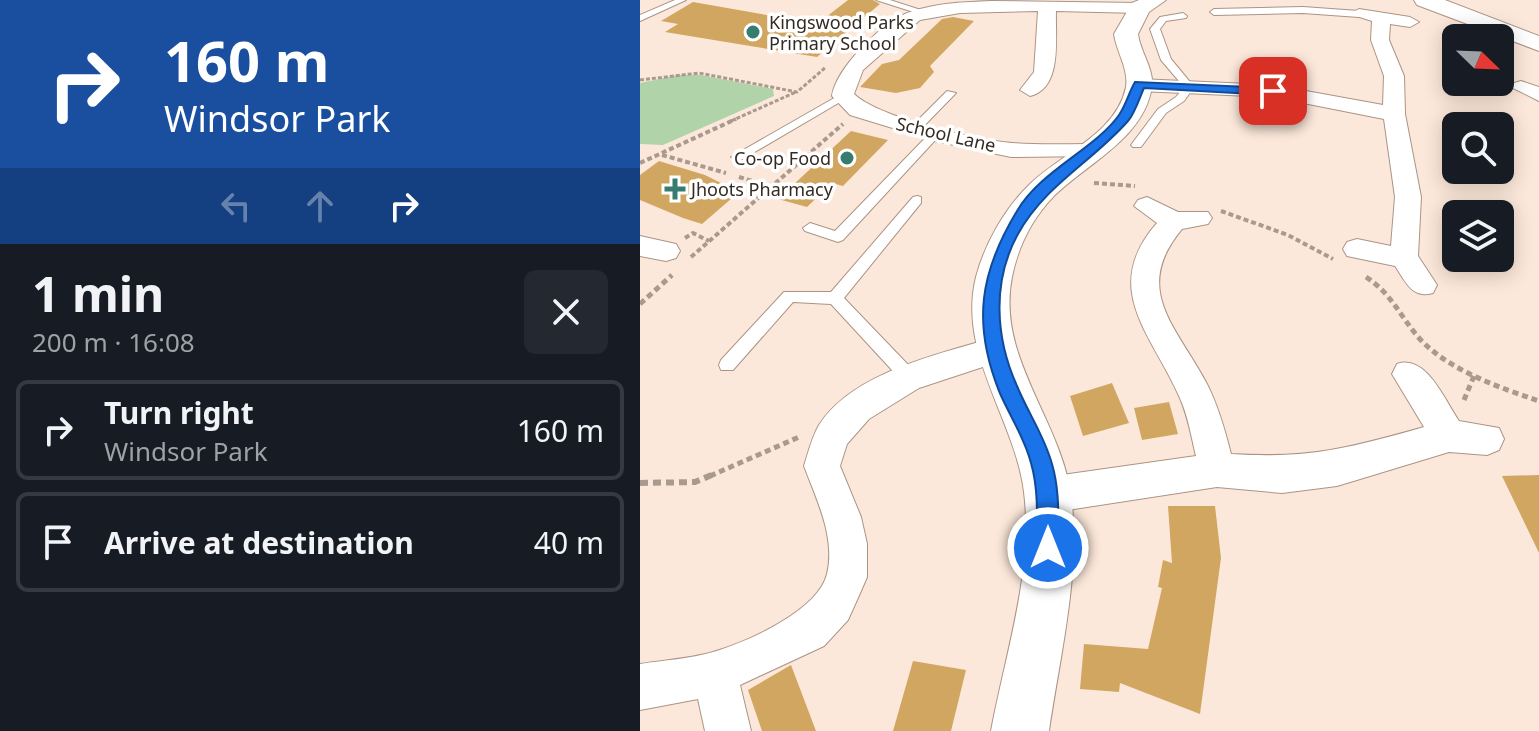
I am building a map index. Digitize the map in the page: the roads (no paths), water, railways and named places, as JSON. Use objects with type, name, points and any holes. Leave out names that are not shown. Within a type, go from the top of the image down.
[{"type":"street","points":[[1425,0],[1489,24]]},
{"type":"street","points":[[1450,0],[1493,24]]},
{"type":"street","points":[[851,103],[843,84],[855,66],[894,31],[923,12],[979,5],[1147,4]]},
{"type":"street","points":[[1020,731],[1048,548],[1048,495],[1027,422],[1009,390],[996,350],[990,315],[993,282],[1003,247],[1025,210],[1124,118],[1139,85],[1126,34],[1147,4]]},
{"type":"street","points":[[1030,90],[1044,73],[1047,6]]},
{"type":"street","points":[[1370,16],[1410,22]]},
{"type":"street","points":[[1370,16],[1394,76],[1394,114],[1408,197],[1404,258],[1423,285]]},
{"type":"street","points":[[1514,34],[1539,44]]},
{"type":"street","points":[[1044,73],[1066,77]]},
{"type":"street","points":[[1139,85],[1273,91],[1394,114]]},
{"type":"street","name":"School Lane","points":[[851,103],[925,131],[1011,150],[1065,170]]},
{"type":"street","name":"School Lane","points":[[1011,150],[1065,170]]},
{"type":"street","points":[[1177,208],[1145,258],[1143,290],[1153,320],[1197,399],[1217,470]]},
{"type":"street","points":[[1351,261],[1404,258]]},
{"type":"street","points":[[640,687],[715,674],[809,631],[833,605],[847,577],[847,544],[842,517],[822,466],[832,435],[857,408],[909,377],[996,350]]},
{"type":"street","points":[[1408,374],[1449,436]]},
{"type":"street","points":[[1048,495],[1217,470],[1282,475],[1337,469],[1449,436],[1487,439]]},
{"type":"street","points":[[715,674],[728,731]]},
{"type":"lane","points":[[640,18],[682,0]]},
{"type":"lane","points":[[880,0],[923,12]]},
{"type":"lane","points":[[1214,12],[1303,10],[1370,16]]},
{"type":"lane","points":[[1137,145],[1162,111],[1180,99],[1189,87],[1166,60],[1155,29],[1163,19],[1183,16]]},
{"type":"lane","points":[[810,228],[838,237],[925,131],[951,93]]},
{"type":"lane","points":[[737,157],[851,103]]},
{"type":"lane","points":[[835,298],[917,200]]},
{"type":"lane","points":[[727,365],[789,296],[835,298],[909,377]]},
{"type":"place","name":"Kingswood Parks Primary School","points":[[753,32]]},
{"type":"place","name":"Co-op Food","points":[[847,158]]},
{"type":"place","name":"Jhoots Pharmacy","points":[[675,189]]}]
